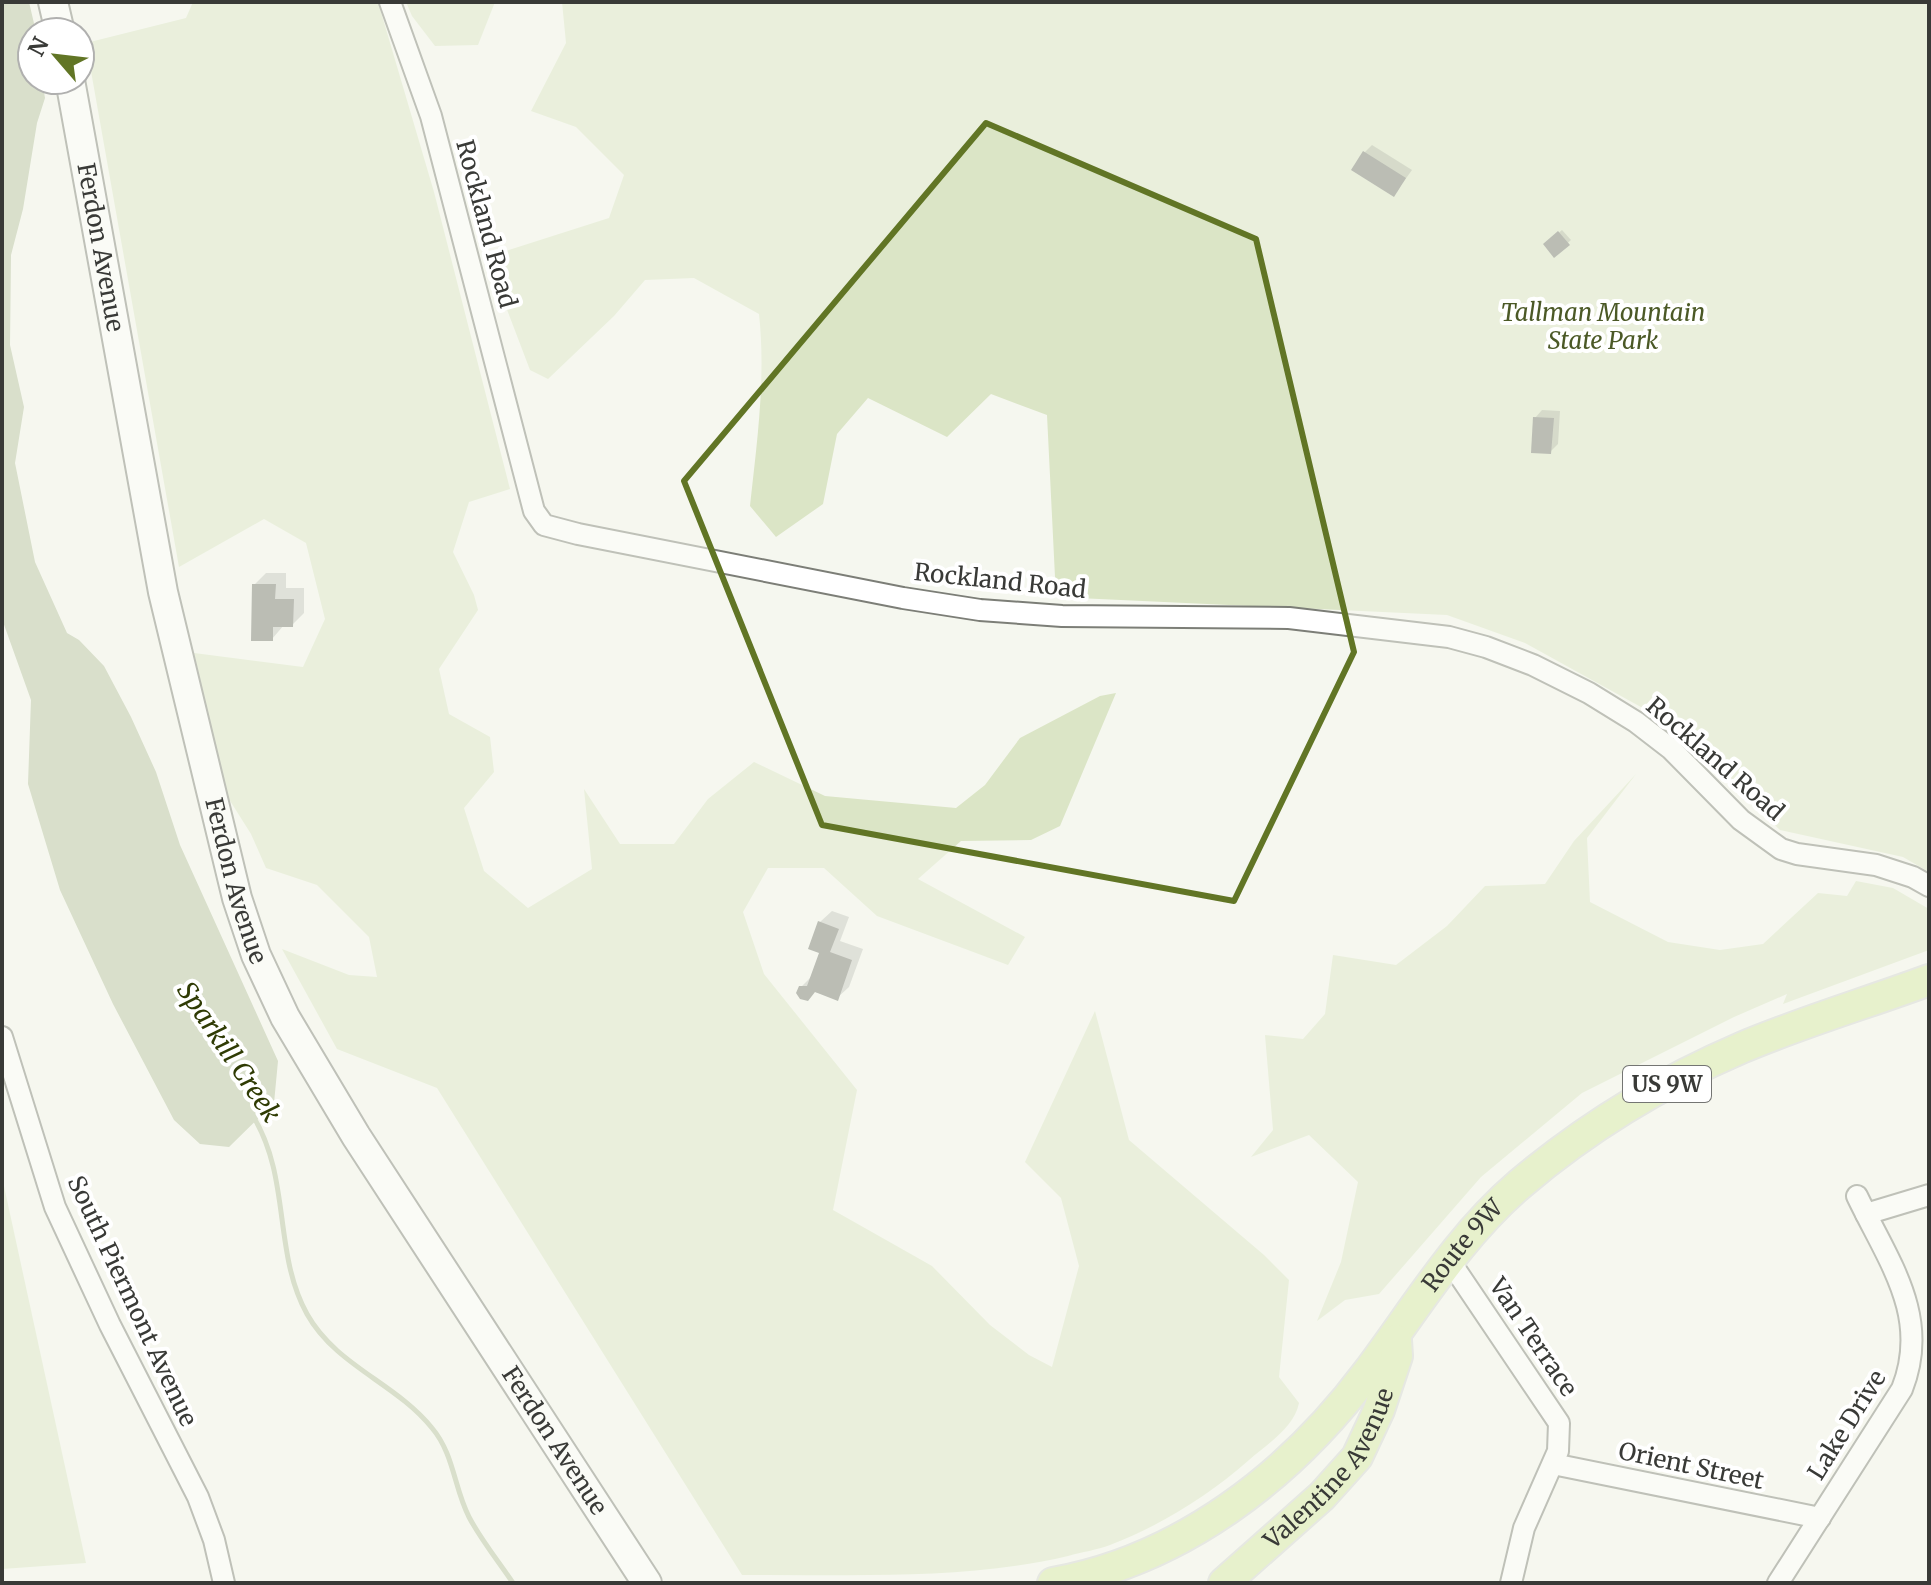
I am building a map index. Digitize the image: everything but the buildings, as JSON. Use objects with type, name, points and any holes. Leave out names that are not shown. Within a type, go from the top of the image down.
[{"type":"main road","name":"Route 9W","points":[[1053,1583],[1143,1558],[1178,1541],[1230,1507],[1281,1466],[1336,1412],[1449,1260],[1493,1210],[1542,1166],[1595,1127],[1652,1092],[1743,1047],[1929,980]]},
{"type":"main road","name":"Valentine Avenue","points":[[1224,1583],[1322,1496],[1357,1457],[1374,1423],[1397,1356],[1394,1335]]},
{"type":"street","name":"Rockland Road","points":[[390,2],[431,116],[534,511],[544,525],[903,598],[980,610],[1062,616],[1289,618],[1449,637],[1533,665],[1589,693],[1636,722],[1671,749],[1741,820],[1781,849],[1876,865],[1913,877],[1929,886]]},
{"type":"street","name":"Ferdon Avenue","points":[[73,96],[163,592],[234,888],[256,955],[285,1017],[338,1107],[647,1583]]},
{"type":"street","name":"South Piermont Avenue","points":[[2,1037],[55,1207],[110,1325],[198,1497],[214,1540],[224,1583]]},
{"type":"street","name":"Lake Drive","points":[[1778,1583],[1902,1389],[1914,1356],[1915,1327],[1907,1297],[1861,1205],[1929,1195]]},
{"type":"street","name":"Van Terrace","points":[[1449,1260],[1559,1423],[1558,1451],[1524,1528],[1511,1583]]},
{"type":"street","name":"Orient Street","points":[[1553,1464],[1820,1518]]},
{"type":"highlighted area","points":[[986,123],[1256,239],[1354,652],[1234,901],[822,825],[684,481]]},
{"type":"green space","points":[[193,2],[378,2],[434,192],[510,489],[469,502],[453,552],[478,610],[439,669],[449,714],[490,737],[494,772],[464,808],[484,871],[528,908],[592,869],[584,789],[620,844],[674,844],[708,799],[754,762],[825,796],[956,808],[985,785],[1020,738],[1100,696],[1116,693],[1060,826],[1031,840],[961,841],[918,879],[1025,937],[1008,965],[877,916],[824,868],[768,868],[743,912],[764,974],[857,1090],[833,1210],[932,1266],[990,1325],[1029,1355],[1052,1367],[1079,1266],[1061,1198],[1025,1162],[1095,1011],[1129,1140],[1289,1280],[1279,1377],[1299,1403],[1296,1412],[1279,1435],[1200,1498],[1147,1529],[1110,1545],[1028,1564],[947,1573],[742,1575],[437,1088],[337,1049],[282,949],[349,975],[377,977],[369,937],[317,885],[266,868],[251,834],[227,796],[194,653],[303,667],[325,619],[306,543],[264,519],[179,567],[95,96],[96,40],[186,18]]},
{"type":"green space","points":[[406,2],[495,2],[478,45],[435,46],[412,16]]},
{"type":"green space","name":"Tallman Mountain State Park","points":[[562,2],[1929,2],[1929,872],[1903,857],[1780,830],[1659,717],[1525,643],[1447,615],[1056,597],[1047,415],[991,394],[947,437],[868,398],[837,434],[823,504],[776,537],[750,506],[761,386],[759,314],[694,278],[645,280],[614,316],[548,379],[530,370],[487,257],[609,218],[624,175],[576,127],[531,111],[566,43]]},
{"type":"green space","points":[[1636,774],[1587,838],[1590,902],[1668,942],[1720,950],[1763,944],[1818,893],[1847,896],[1856,881],[1893,888],[1929,909],[1929,950],[1783,1004],[1787,994],[1582,1093],[1481,1177],[1379,1294],[1345,1300],[1317,1321],[1341,1262],[1358,1182],[1309,1135],[1251,1157],[1273,1130],[1265,1035],[1303,1039],[1325,1014],[1333,955],[1396,965],[1447,926],[1485,886],[1545,884],[1574,841]]},
{"type":"green space","points":[[2,1177],[86,1563],[2,1569]]},
{"type":"water","points":[[2,2],[29,2],[32,16],[16,16],[16,96],[45,98],[37,123],[23,209],[11,255],[10,345],[24,407],[15,463],[35,562],[67,633],[79,640],[104,666],[131,717],[156,772],[180,845],[278,1061],[274,1103],[229,1147],[200,1144],[174,1120],[113,1004],[60,890],[28,784],[31,700],[2,619]]},
{"type":"waterway","name":"Sparkill Creek","points":[[253,1116],[273,1165],[290,1266],[296,1291],[307,1314],[334,1347],[417,1412],[432,1428],[445,1449],[469,1517],[513,1583]]}]
